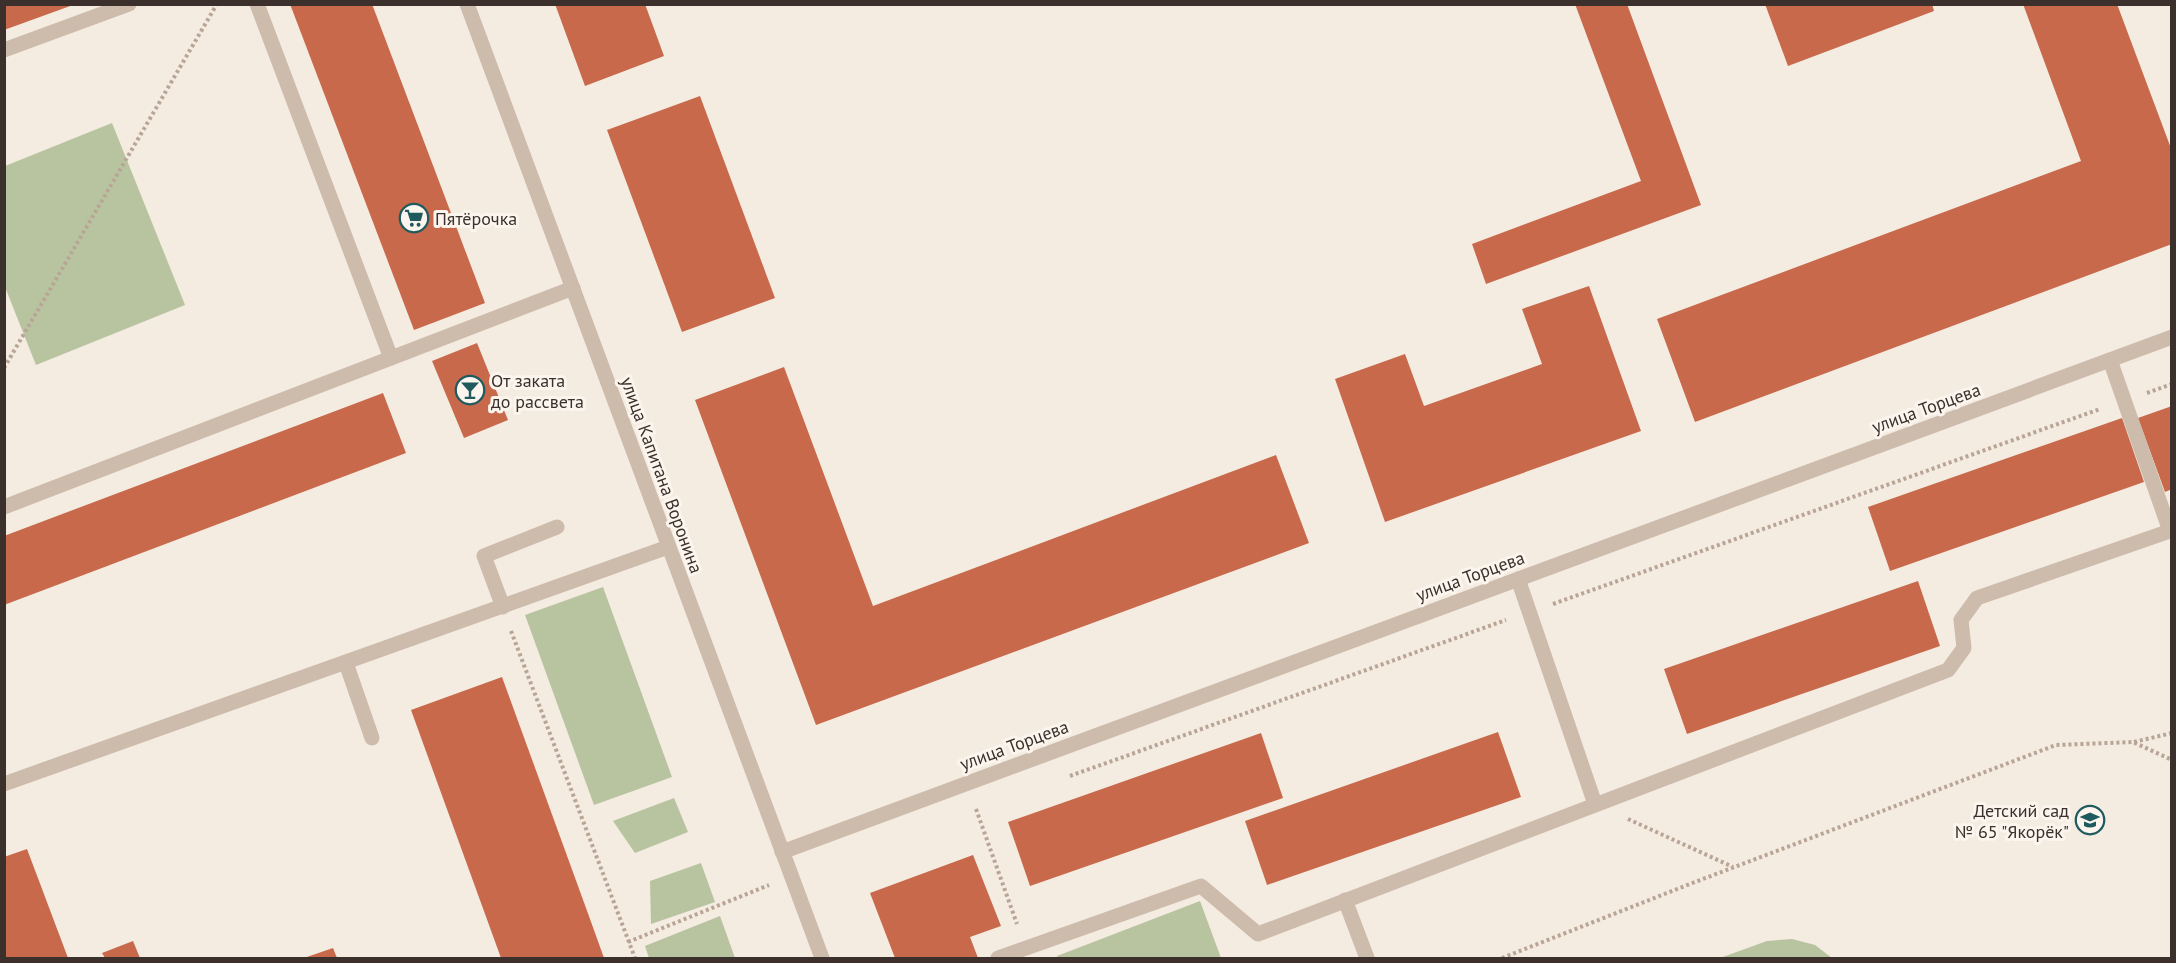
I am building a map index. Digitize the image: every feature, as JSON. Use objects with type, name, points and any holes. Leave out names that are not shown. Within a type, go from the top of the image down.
[{"type":"street","points":[[4,50],[129,4]]},
{"type":"street","points":[[257,4],[391,358]]},
{"type":"street","name":"улица Капитана Воронина","points":[[467,4],[822,958]]},
{"type":"street","points":[[4,507],[573,288]]},
{"type":"street","name":"улица Торцева","points":[[782,852],[2172,337]]},
{"type":"street","points":[[998,958],[1201,886],[1258,934],[1948,670],[1964,648],[1961,620],[1977,598],[2171,531],[2110,360]]},
{"type":"street","points":[[503,607],[484,556],[557,527]]},
{"type":"street","points":[[4,784],[668,547]]},
{"type":"street","points":[[1518,579],[1595,804]]},
{"type":"street","points":[[346,663],[372,738]]},
{"type":"street","points":[[1345,900],[1367,958]]},
{"type":"path","points":[[4,368],[217,4]]},
{"type":"path","points":[[1067,777],[2172,384]]},
{"type":"path","points":[[503,607],[635,958]]},
{"type":"path","points":[[1502,958],[2056,745],[2133,742],[2172,733]]},
{"type":"path","points":[[2133,742],[2172,760]]},
{"type":"path","points":[[1595,804],[1734,867]]},
{"type":"path","points":[[965,813],[976,809],[1025,948]]},
{"type":"path","points":[[628,942],[791,876]]},
{"type":"green space","points":[[112,123],[185,305],[36,365],[5,287],[5,166]]},
{"type":"green space","points":[[603,587],[672,777],[594,805],[525,615]]},
{"type":"green space","points":[[674,798],[688,832],[635,853],[613,821]]},
{"type":"green space","points":[[701,863],[715,902],[651,924],[650,881]]},
{"type":"green space","points":[[1200,901],[1221,958],[1058,958],[1057,956]]},
{"type":"green space","points":[[720,916],[735,958],[649,958],[645,946]]},
{"type":"green space","points":[[1792,939],[1815,945],[1832,958],[1720,958],[1767,941]]},
{"type":"building","points":[[4,4],[73,4],[73,5],[4,30]]},
{"type":"building","points":[[290,4],[372,4],[485,303],[414,330]]},
{"type":"building","points":[[555,4],[645,4],[664,56],[585,86]]},
{"type":"building","points":[[1575,4],[1627,4],[1701,205],[1486,284],[1472,244],[1641,181]]},
{"type":"building","points":[[1765,4],[1932,4],[1934,11],[1788,66]]},
{"type":"building","points":[[2023,4],[2117,4],[2172,151],[2172,244],[1695,422],[1657,319],[2081,161]]},
{"type":"building","points":[[700,96],[775,298],[682,332],[607,130]]},
{"type":"building","points":[[1589,286],[1641,431],[1385,522],[1335,379],[1405,354],[1424,406],[1542,364],[1522,309]]},
{"type":"building","name":"От заката до рассвета","points":[[477,343],[508,420],[464,438],[432,361]]},
{"type":"building","points":[[784,367],[873,606],[1276,455],[1309,543],[816,725],[695,400]]},
{"type":"building","points":[[383,393],[406,453],[4,605],[4,536]]},
{"type":"building","points":[[2172,406],[2172,489],[2165,492],[2138,418]]},
{"type":"building","points":[[2122,418],[2144,482],[1890,571],[1868,507]]},
{"type":"building","points":[[1918,581],[1940,646],[1687,734],[1664,669]]},
{"type":"building","points":[[502,677],[604,958],[501,958],[411,710]]},
{"type":"building","points":[[1498,732],[1521,797],[1267,885],[1245,821]]},
{"type":"building","points":[[1261,733],[1283,798],[1030,886],[1008,822]]},
{"type":"building","points":[[27,849],[68,958],[4,958],[4,857]]},
{"type":"building","points":[[973,855],[1001,926],[970,937],[978,958],[895,958],[870,893]]},
{"type":"building","points":[[133,941],[140,958],[105,958],[102,953]]},
{"type":"building","points":[[333,948],[337,958],[304,958]]},
{"type":"place","name":"Пятёрочка","points":[[414,218]]},
{"type":"place","name":"От заката до рассвета","points":[[470,390]]},
{"type":"place","name":"Детский сад № 65 \"Якорёк\"","points":[[2090,820]]}]
